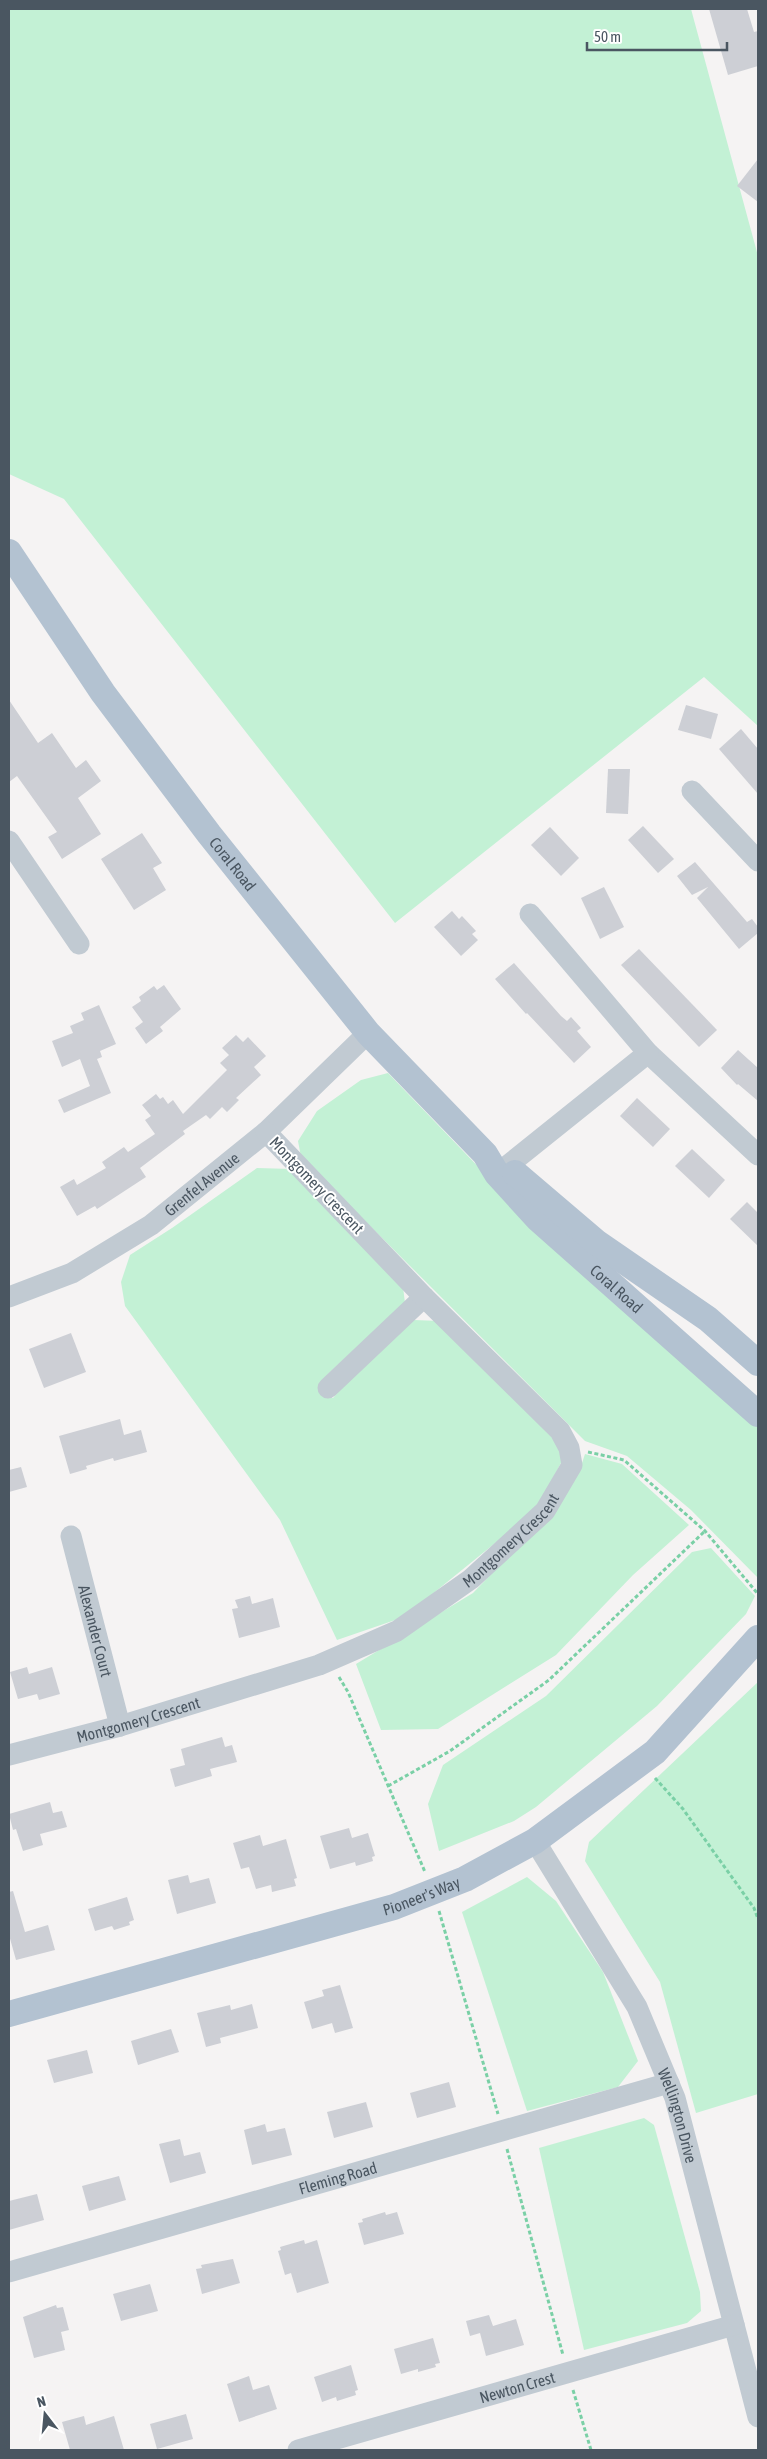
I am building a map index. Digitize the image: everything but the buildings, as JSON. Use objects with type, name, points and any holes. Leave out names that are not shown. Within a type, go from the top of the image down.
[{"type":"main road","name":"Coral Road","points":[[9,554],[103,693],[209,834],[368,1033],[496,1164],[538,1219],[758,1414]]},
{"type":"main road","name":"Coral Road","points":[[496,1164],[596,1242],[708,1319],[758,1363]]},
{"type":"main road","name":"Pioneer's Way","points":[[9,2014],[384,1909],[465,1880],[535,1841],[656,1752],[758,1638]]},
{"type":"street","points":[[692,792],[758,861]]},
{"type":"street","points":[[9,841],[79,944]]},
{"type":"street","points":[[530,914],[648,1053],[758,1155]]},
{"type":"street","name":"Grenfel Avenue","points":[[9,1297],[72,1273],[151,1225],[266,1132],[368,1033]]},
{"type":"street","points":[[496,1164],[648,1053]]},
{"type":"street","name":"Montgomery Crescent","points":[[9,1756],[120,1726],[319,1665],[397,1630],[471,1579],[545,1511],[572,1465],[569,1448],[560,1431],[424,1298],[266,1132]]},
{"type":"street","points":[[328,1388],[424,1298]]},
{"type":"street","name":"Alexander Court","points":[[71,1536],[120,1726]]},
{"type":"street","name":"Wellington Drive","points":[[535,1841],[637,2007],[669,2082],[675,2098],[758,2417]]},
{"type":"street","name":"Fleming Road","points":[[9,2272],[669,2082]]},
{"type":"street","name":"Newton Crest","points":[[298,2450],[734,2325]]},
{"type":"path","points":[[569,1448],[624,1460],[705,1531],[758,1594]]},
{"type":"path","points":[[388,1786],[450,1751],[549,1680],[705,1531]]},
{"type":"path","points":[[319,1665],[332,1671],[348,1692],[433,1892],[502,2130],[568,2373],[591,2450]]},
{"type":"path","points":[[642,1762],[682,1809],[754,1908],[758,1919]]},
{"type":"green space","points":[[9,9],[691,9],[758,256],[758,726],[704,677],[395,923],[64,499],[9,474]]},
{"type":"green space","points":[[388,1073],[491,1180],[758,1425],[758,1578],[691,1510],[627,1456],[585,1441],[301,1157],[298,1141],[317,1111],[361,1080]]},
{"type":"green space","points":[[257,1168],[292,1169],[403,1287],[405,1303],[328,1374],[322,1395],[333,1398],[366,1360],[414,1320],[440,1321],[557,1432],[564,1457],[537,1509],[404,1617],[337,1640],[280,1520],[125,1306],[121,1282],[130,1255]]},
{"type":"green space","points":[[585,1454],[622,1464],[689,1525],[633,1575],[556,1655],[438,1729],[381,1730],[356,1664],[473,1593],[549,1514],[579,1472]]},
{"type":"green space","points":[[711,1548],[755,1596],[746,1614],[657,1706],[536,1807],[514,1821],[439,1851],[428,1804],[443,1765],[546,1696],[692,1552]]},
{"type":"green space","points":[[758,1682],[758,2094],[696,2113],[660,1982],[585,1861],[589,1842]]},
{"type":"green space","points":[[527,1877],[556,1901],[603,1972],[638,2061],[618,2087],[527,2111],[462,1912]]},
{"type":"green space","points":[[644,2118],[654,2125],[700,2292],[701,2311],[687,2323],[584,2350],[539,2148]]}]
